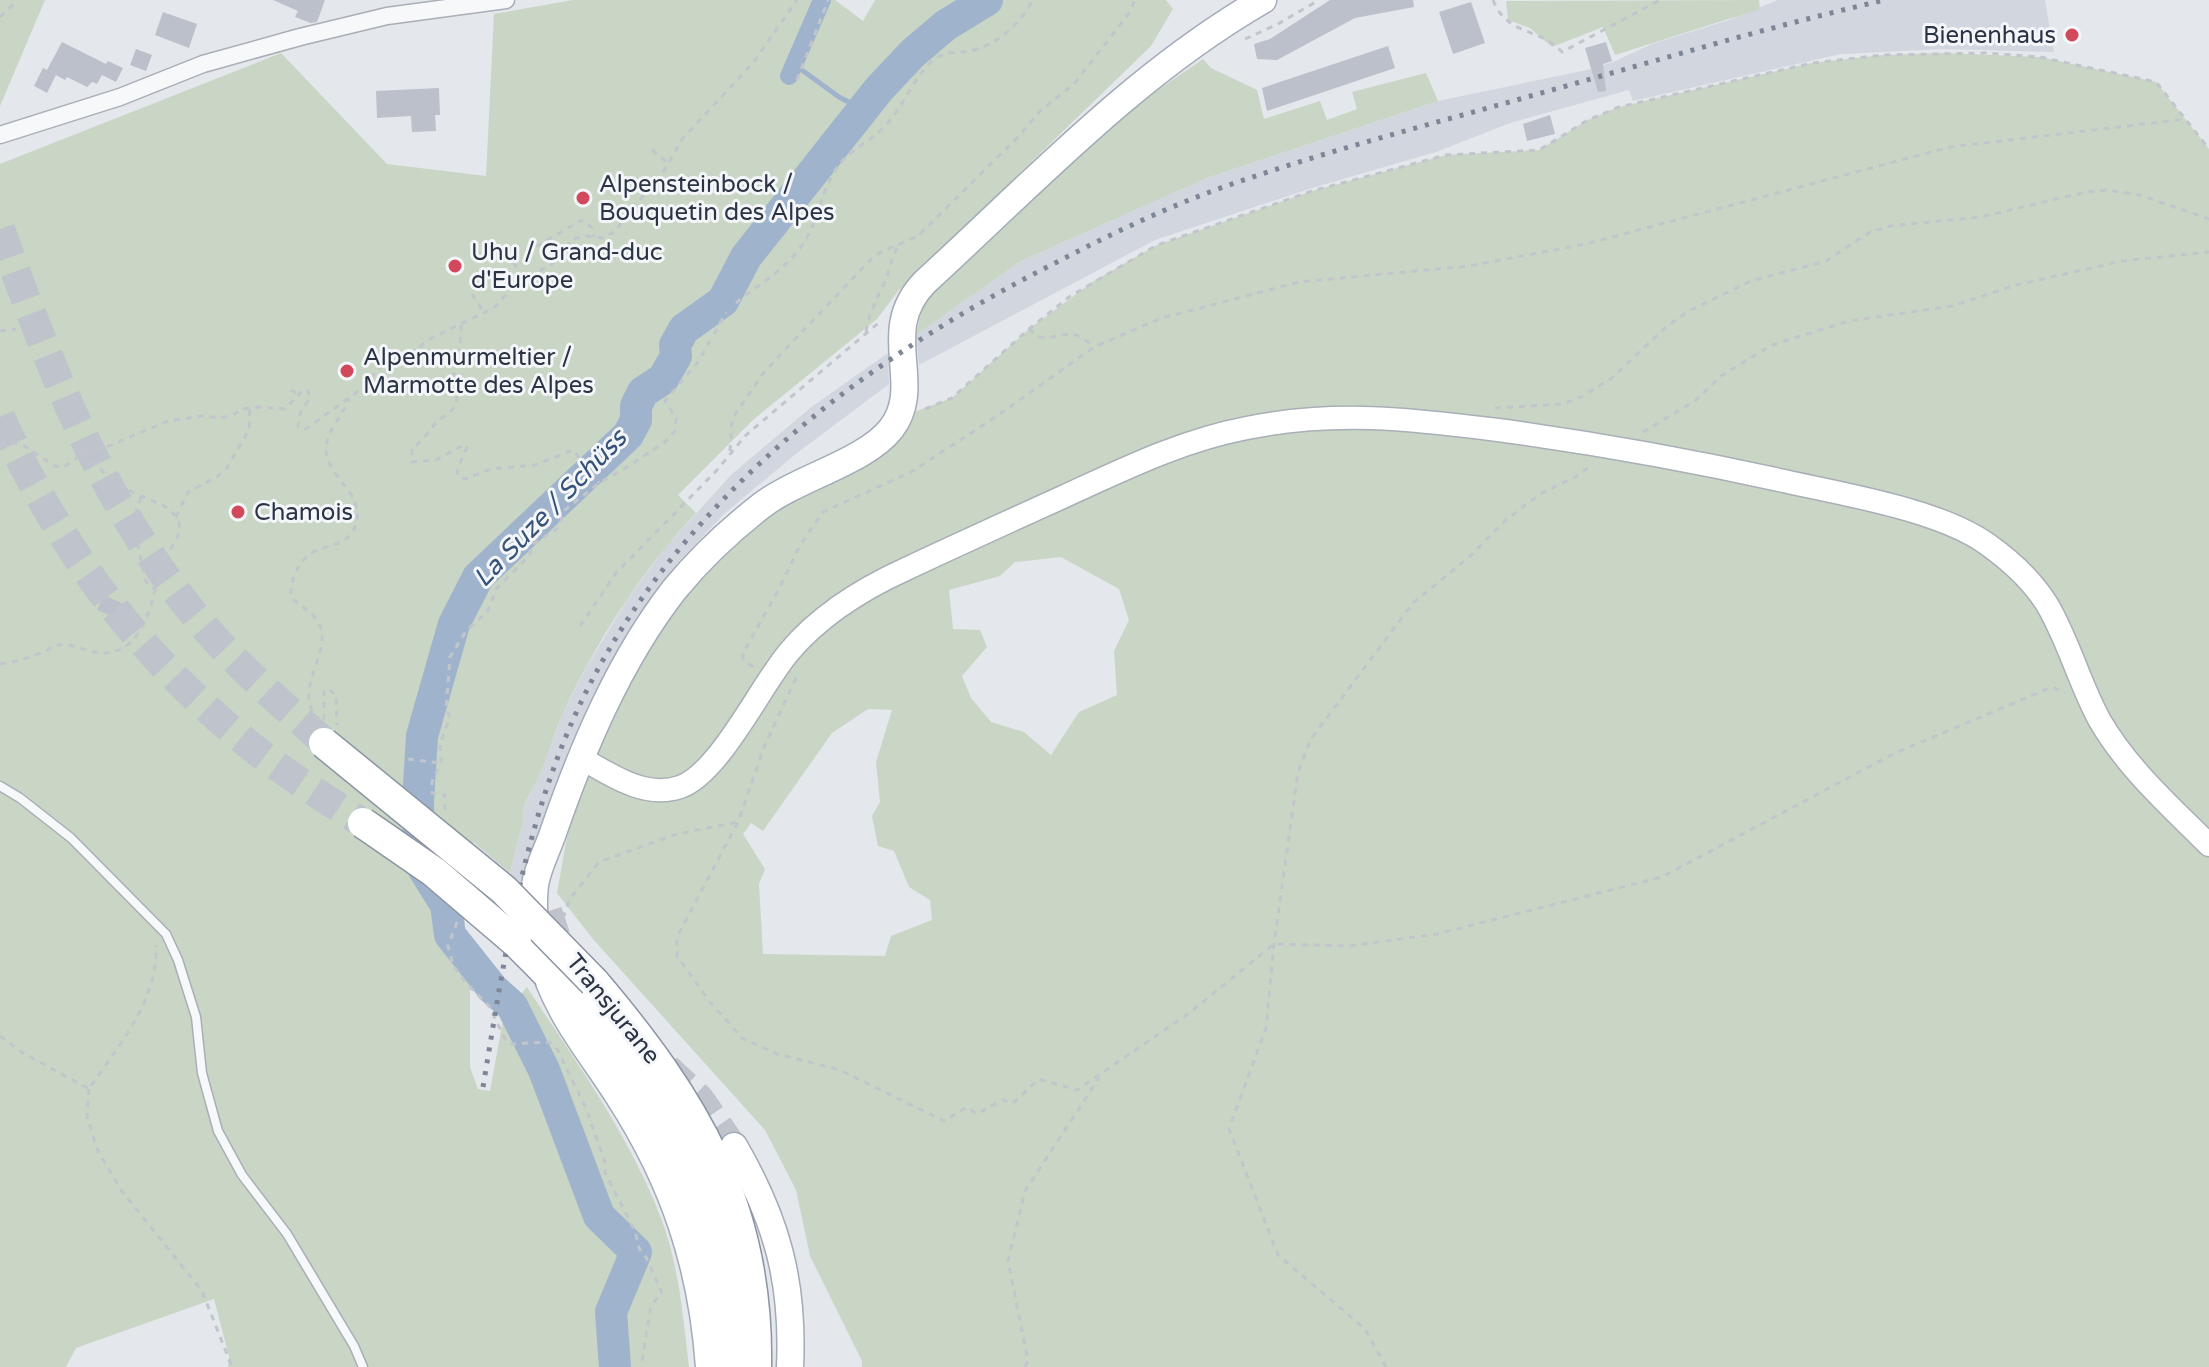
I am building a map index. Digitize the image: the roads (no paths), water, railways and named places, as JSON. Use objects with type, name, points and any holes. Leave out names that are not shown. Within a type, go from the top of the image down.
[{"type":"highway","name":"Transjurane","points":[[327,738],[528,913],[594,982],[667,1076],[704,1135],[737,1212],[751,1275],[756,1367]]},
{"type":"highway","name":"Transjurane","points":[[361,822],[434,872],[524,949],[582,1010],[647,1095],[681,1151],[702,1202],[720,1272],[728,1328],[729,1367]]},
{"type":"main road","points":[[709,1367],[698,1277],[664,1177],[644,1137],[578,1037],[551,988],[539,951],[533,900],[535,886],[540,864],[581,758],[637,646],[690,570],[736,526],[777,494],[871,446],[888,432],[898,418],[904,392],[902,324],[906,307],[915,292],[1152,75],[1218,26],[1263,0]]},
{"type":"main road","points":[[552,835],[559,912]]},
{"type":"main road","points":[[734,1146],[761,1195],[782,1253],[790,1300],[790,1367]]},
{"type":"street","points":[[0,135],[120,97],[203,64],[300,37],[387,16],[506,0]]},
{"type":"street","points":[[581,758],[643,788],[660,791],[689,783],[708,767],[769,678],[816,624],[870,587],[1118,472],[1213,436],[1297,420],[1387,417],[1618,447],[1857,497],[1950,524],[1984,542],[2029,579],[2050,609],[2101,722],[2137,773],[2209,845]]},
{"type":"lane","points":[[0,786],[71,838],[158,926],[178,960],[196,1017],[202,1073],[218,1131],[242,1175],[287,1234],[354,1346],[363,1367]]},
{"type":"waterway","points":[[789,76],[822,0]]},
{"type":"waterway","name":"La Suze / Schüss","points":[[615,1367],[611,1312],[636,1252],[599,1216],[544,1070],[512,1006],[493,989],[450,935],[446,905],[423,868],[419,849],[422,736],[454,624],[478,577],[628,435],[636,420],[636,406],[643,392],[663,379],[676,356],[675,345],[684,329],[723,301],[746,257],[879,89],[913,53],[946,25],[987,0]]},
{"type":"waterway","points":[[795,65],[839,97],[864,110]]},
{"type":"tunnel","points":[[0,229],[64,393],[114,496],[144,545],[216,640],[322,740]]},
{"type":"tunnel","points":[[0,417],[49,512],[106,598],[138,638],[173,676],[253,748],[358,820]]},
{"type":"tunnel","points":[[549,911],[562,950]]},
{"type":"tunnel","points":[[668,1067],[701,1098],[734,1146]]},
{"type":"railway","points":[[483,1087],[500,984],[533,832],[567,734],[589,686],[630,616],[677,552],[730,493],[788,438],[850,388],[916,342],[984,301],[1120,230],[1209,192],[1376,139],[1885,0]]},
{"type":"place","name":"Bienenhaus","points":[[2072,35]]},
{"type":"place","name":"Alpensteinbock / Bouquetin des Alpes","points":[[583,198]]},
{"type":"place","name":"Uhu / Grand-duc d'Europe","points":[[455,266]]},
{"type":"place","name":"Alpenmurmeltier / Marmotte des Alpes","points":[[347,371]]},
{"type":"place","name":"Chamois","points":[[238,512]]}]
